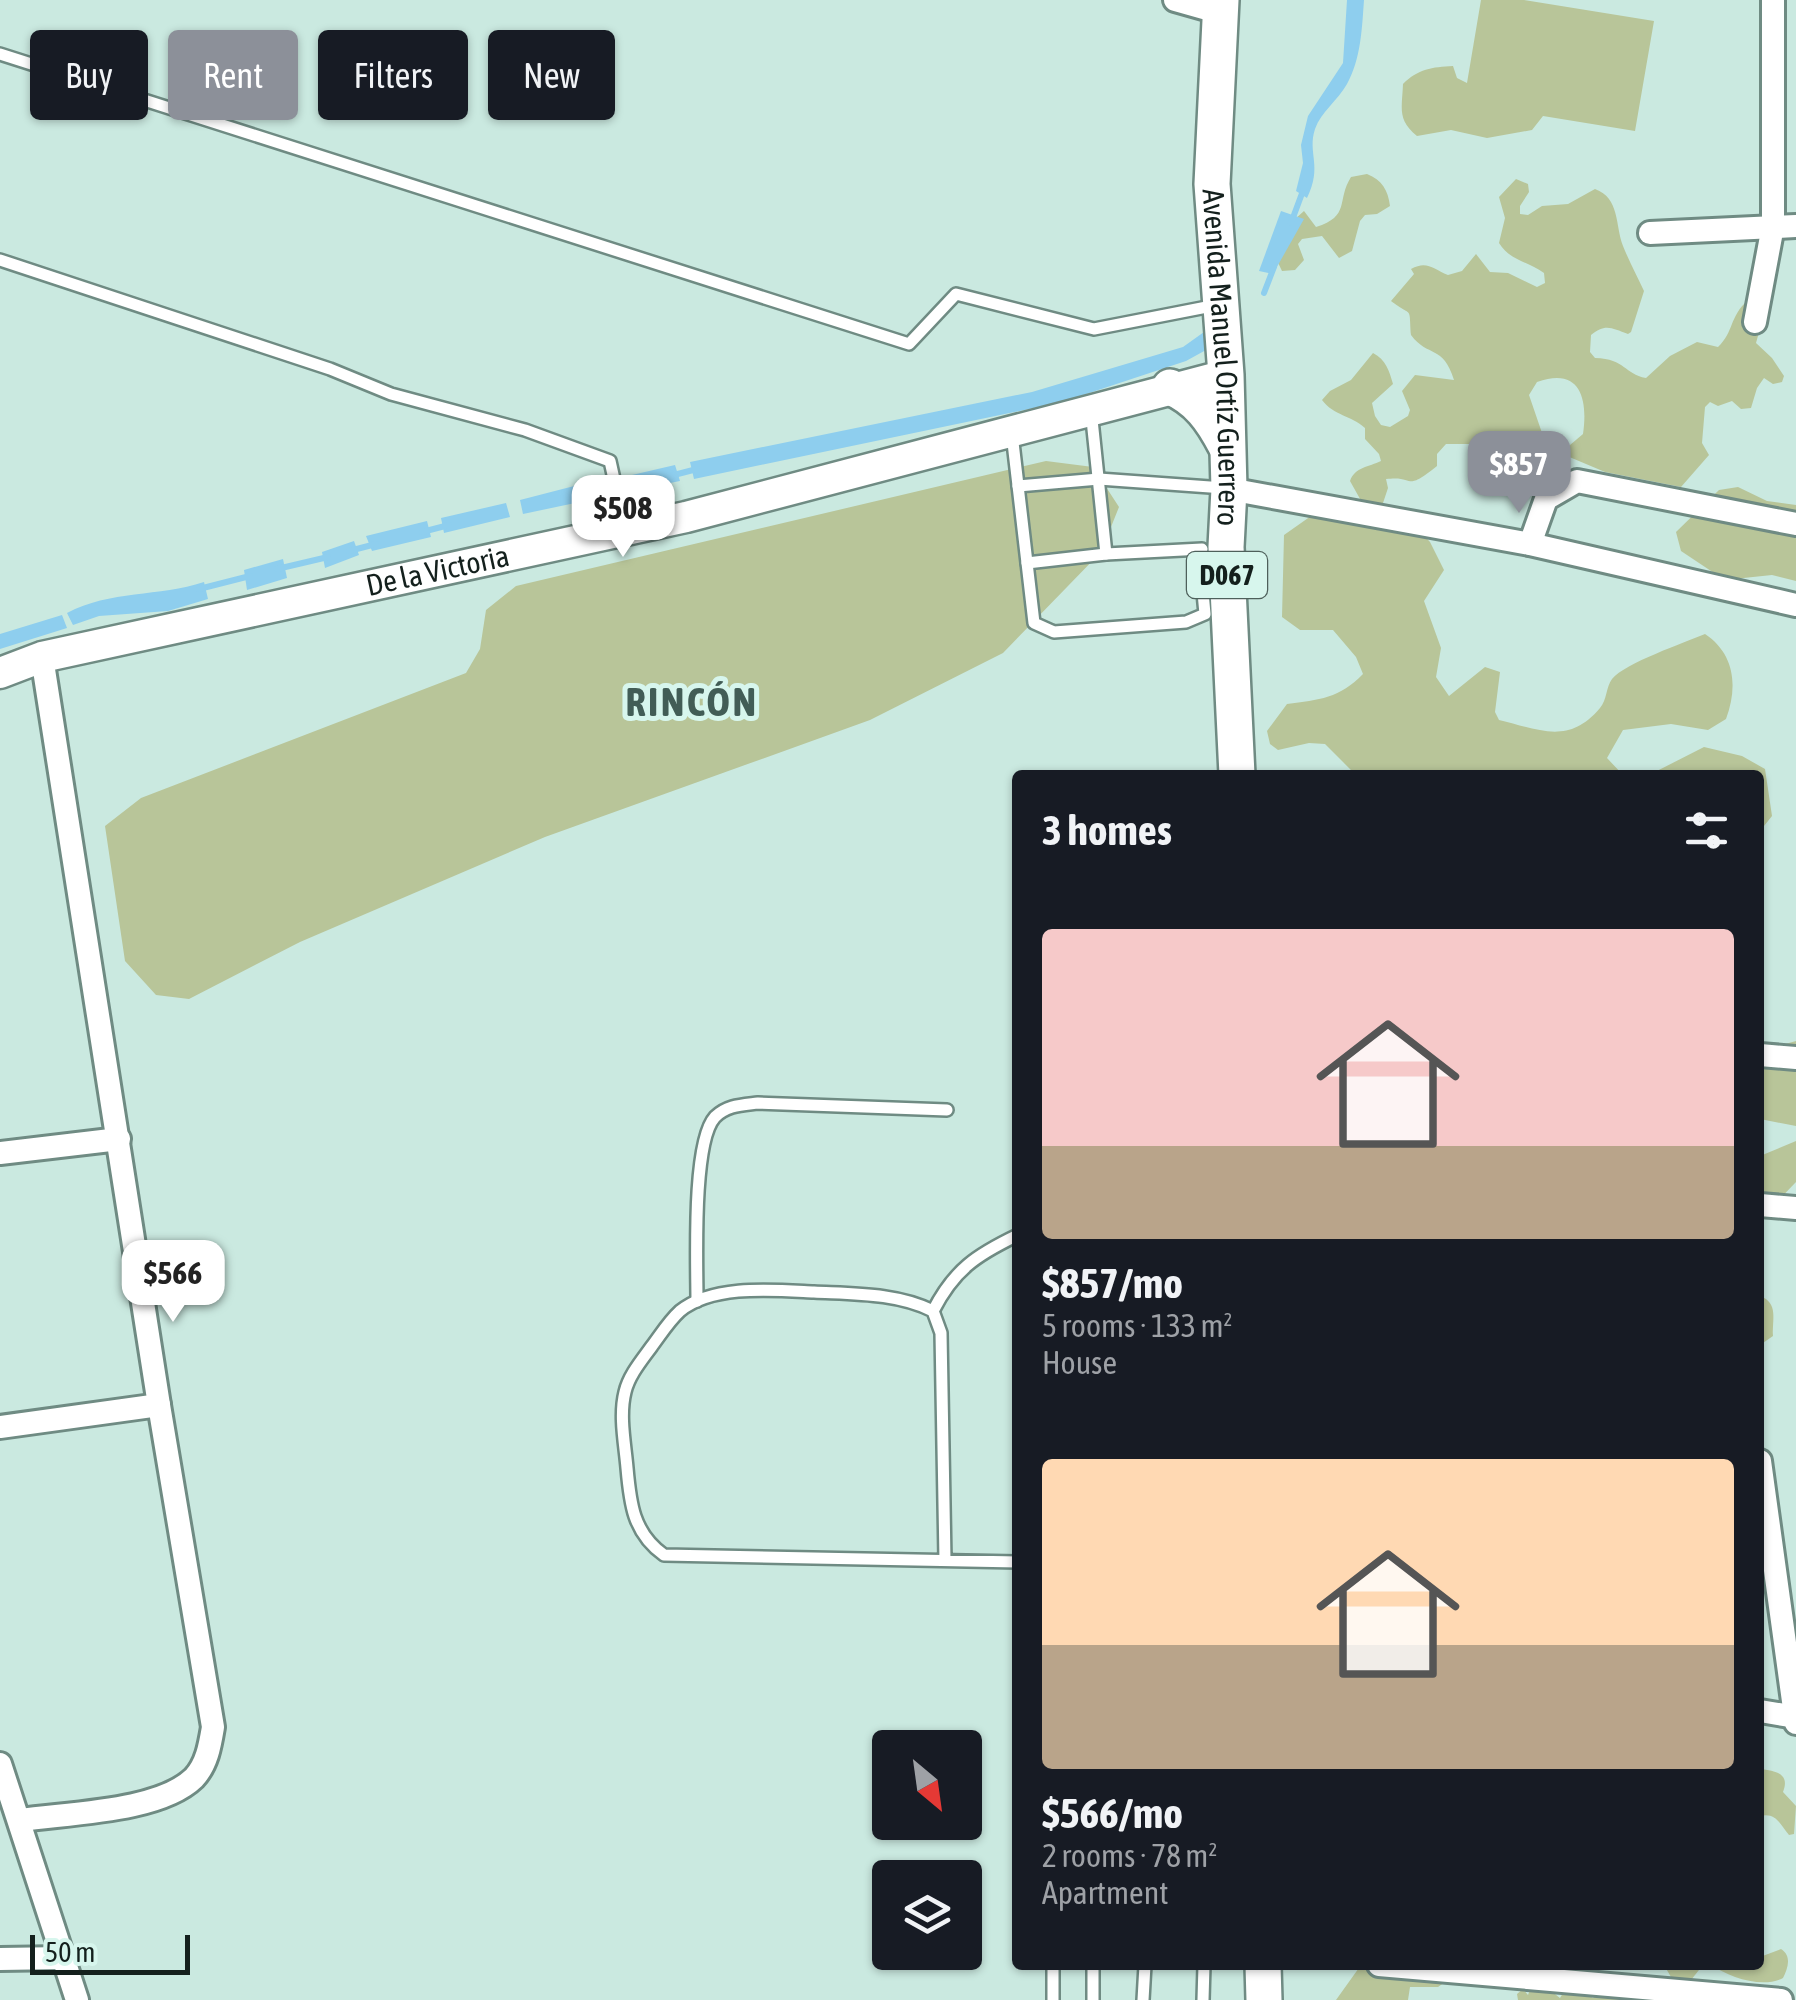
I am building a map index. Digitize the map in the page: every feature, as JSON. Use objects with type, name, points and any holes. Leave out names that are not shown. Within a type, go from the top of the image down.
[{"type":"main road","name":"Avenida Manuel Ortíz Guerrero","points":[[1221,7],[1212,184],[1226,375],[1228,489],[1212,548],[1235,770]]},
{"type":"main road","name":"De la Victoria","points":[[0,673],[42,656],[686,516],[1226,375]]},
{"type":"main road","points":[[1170,388],[1188,395],[1204,410],[1226,447]]},
{"type":"main road","points":[[1263,1970],[1264,2000]]},
{"type":"street","points":[[1175,0],[1221,7]]},
{"type":"street","points":[[1756,322],[1784,226],[1773,0]]},
{"type":"street","points":[[1650,233],[1784,226]]},
{"type":"street","points":[[1530,544],[1546,499],[1577,480],[1796,524]]},
{"type":"street","points":[[1228,489],[1530,544],[1796,604]]},
{"type":"street","points":[[20,1820],[142,1803],[171,1792],[194,1778],[207,1756],[213,1727],[42,656]]},
{"type":"street","points":[[1764,1055],[1796,1058]]},
{"type":"street","points":[[0,1153],[119,1140]]},
{"type":"street","points":[[1764,1205],[1796,1208]]},
{"type":"street","points":[[0,1428],[159,1404]]},
{"type":"street","points":[[1764,1490],[1796,1719],[1764,1712]]},
{"type":"street","points":[[0,1764],[77,2000]]},
{"type":"street","points":[[0,1960],[64,1958]]},
{"type":"street","points":[[1436,1970],[1781,2000]]},
{"type":"lane","points":[[0,54],[909,344],[956,294],[1094,329],[1218,304]]},
{"type":"lane","points":[[0,260],[330,369],[391,394],[525,430],[610,461],[625,529]]},
{"type":"lane","points":[[1090,409],[1106,554]]},
{"type":"lane","points":[[1012,430],[1018,486],[1027,563],[1034,622],[1054,632],[1186,622],[1205,614],[1212,548],[1027,563]]},
{"type":"lane","points":[[1018,486],[1100,478],[1228,489]]},
{"type":"lane","points":[[696,1301],[698,1190],[710,1124],[718,1114],[730,1106],[758,1103],[947,1110]]},
{"type":"lane","points":[[933,1312],[948,1283],[977,1255],[1012,1238]]},
{"type":"lane","points":[[945,1560],[942,1334],[933,1312],[920,1304],[863,1294],[748,1293],[696,1301],[672,1319],[632,1374],[623,1414],[635,1522],[654,1548],[664,1555],[1012,1562]]},
{"type":"lane","points":[[1053,1970],[1053,2000]]},
{"type":"lane","points":[[1093,2000],[1094,1970]]},
{"type":"lane","points":[[1143,2000],[1146,1970]]},
{"type":"lane","points":[[1203,2000],[1204,1970]]},
{"type":"green space","points":[[1481,0],[1524,0],[1654,21],[1635,131],[1543,116],[1532,130],[1487,138],[1451,130],[1417,136],[1404,119],[1403,84],[1426,70],[1453,66],[1457,78],[1467,83]]},
{"type":"green space","points":[[1367,174],[1383,186],[1390,206],[1377,214],[1365,215],[1352,251],[1339,258],[1322,236],[1302,239],[1298,244],[1304,260],[1295,270],[1282,271],[1273,252],[1294,220],[1304,211],[1316,227],[1327,223],[1338,213],[1351,177]]},
{"type":"green space","points":[[1516,179],[1528,184],[1529,192],[1520,206],[1520,214],[1528,215],[1542,206],[1568,204],[1595,189],[1613,205],[1623,246],[1644,291],[1631,332],[1605,328],[1591,335],[1590,352],[1595,358],[1613,361],[1646,378],[1670,356],[1697,342],[1718,347],[1748,300],[1761,325],[1756,343],[1784,376],[1782,382],[1773,384],[1764,378],[1751,408],[1741,409],[1732,401],[1718,406],[1710,402],[1705,407],[1702,443],[1709,455],[1681,487],[1605,472],[1567,456],[1570,445],[1583,434],[1582,398],[1572,382],[1552,378],[1537,382],[1529,395],[1542,433],[1541,450],[1526,458],[1498,447],[1446,444],[1437,454],[1437,466],[1414,481],[1386,479],[1388,488],[1383,503],[1373,509],[1364,506],[1350,481],[1359,470],[1381,461],[1379,454],[1365,439],[1365,428],[1322,400],[1351,380],[1373,353],[1386,366],[1393,384],[1372,403],[1381,425],[1390,427],[1408,416],[1410,410],[1402,391],[1415,375],[1454,380],[1445,361],[1411,335],[1408,313],[1391,301],[1414,274],[1411,269],[1426,265],[1448,275],[1462,271],[1476,254],[1490,272],[1508,273],[1537,287],[1545,283],[1544,273],[1514,257],[1499,243],[1505,218],[1499,197]]},
{"type":"green space","points":[[1046,461],[1093,467],[1119,507],[1101,552],[1003,653],[870,720],[545,837],[300,942],[189,999],[156,995],[125,961],[105,826],[141,798],[466,673],[480,649],[486,610],[516,586]]},
{"type":"green space","points":[[1738,487],[1767,501],[1796,505],[1796,581],[1772,575],[1734,579],[1717,575],[1681,551],[1676,532],[1719,490]]},
{"type":"green space","points":[[1327,513],[1410,520],[1430,542],[1444,570],[1424,601],[1441,648],[1436,677],[1449,696],[1485,667],[1500,672],[1495,712],[1499,720],[1565,731],[1588,720],[1600,708],[1610,682],[1619,673],[1705,634],[1723,651],[1731,672],[1732,695],[1726,719],[1708,730],[1671,724],[1623,730],[1607,758],[1618,770],[1351,770],[1325,744],[1309,743],[1278,750],[1270,744],[1267,731],[1287,704],[1337,693],[1363,674],[1356,657],[1333,630],[1300,630],[1282,617],[1284,535],[1311,516]]},
{"type":"green space","points":[[1704,747],[1742,756],[1765,769],[1772,816],[1764,826],[1764,770],[1659,770]]},
{"type":"green space","points":[[1796,1041],[1796,1126],[1764,1120],[1764,1055]]},
{"type":"green space","points":[[1796,1141],[1796,1182],[1773,1206],[1764,1200],[1764,1154]]},
{"type":"green space","points":[[1764,1298],[1772,1308],[1773,1336],[1764,1342]]},
{"type":"green space","points":[[1764,1770],[1777,1772],[1785,1781],[1783,1792],[1796,1806],[1794,1834],[1789,1835],[1774,1817],[1765,1815]]},
{"type":"green space","points":[[1781,1949],[1787,1955],[1783,1978],[1765,1982],[1746,1980],[1720,1970],[1764,1970],[1764,1955]]},
{"type":"green space","points":[[1357,1970],[1443,1970],[1448,1980],[1438,1987],[1410,1987],[1408,2000],[1336,2000]]},
{"type":"green space","points":[[1667,1970],[1699,1970],[1691,1980],[1671,1977]]},
{"type":"green space","points":[[1593,1972],[1601,1981],[1584,1993],[1593,1998],[1605,1990],[1617,1991],[1628,2000],[1518,2000],[1517,1994],[1523,1989],[1528,1995],[1532,1984],[1542,1984],[1560,1998],[1574,1975]]},
{"type":"water","points":[[1347,0],[1364,0],[1358,54],[1347,84],[1315,129],[1314,177],[1307,198],[1296,191],[1303,163],[1301,145],[1308,116],[1343,63]]},
{"type":"water","points":[[1281,211],[1304,219],[1273,274],[1259,271]]},
{"type":"water","points":[[1204,332],[1206,350],[1186,361],[1062,402],[694,479],[690,462],[1032,392],[1183,347]]},
{"type":"water","points":[[675,465],[680,481],[635,490],[632,475]]},
{"type":"water","points":[[609,477],[613,495],[523,514],[520,500]]},
{"type":"water","points":[[506,503],[510,517],[444,533],[441,518]]},
{"type":"water","points":[[427,521],[431,537],[372,551],[366,536]]},
{"type":"water","points":[[354,541],[359,555],[325,568],[322,552]]},
{"type":"water","points":[[283,559],[287,578],[247,590],[244,570]]},
{"type":"water","points":[[204,582],[208,599],[168,611],[99,616],[73,625],[67,613],[117,597]]},
{"type":"water","points":[[62,615],[67,628],[0,649],[0,634]]},
{"type":"pier","points":[[1248,279],[1257,280],[1256,336],[1250,331],[1245,284]]},
{"type":"waterway","points":[[1291,223],[1304,188]]},
{"type":"waterway","points":[[1264,293],[1274,267]]},
{"type":"waterway","points":[[670,476],[697,469]]},
{"type":"waterway","points":[[422,532],[449,525]]},
{"type":"waterway","points":[[349,551],[376,544]]},
{"type":"waterway","points":[[277,569],[328,557]]},
{"type":"waterway","points":[[199,589],[250,576]]},
{"type":"district","name":"RINCÓN","points":[[692,702]]}]
